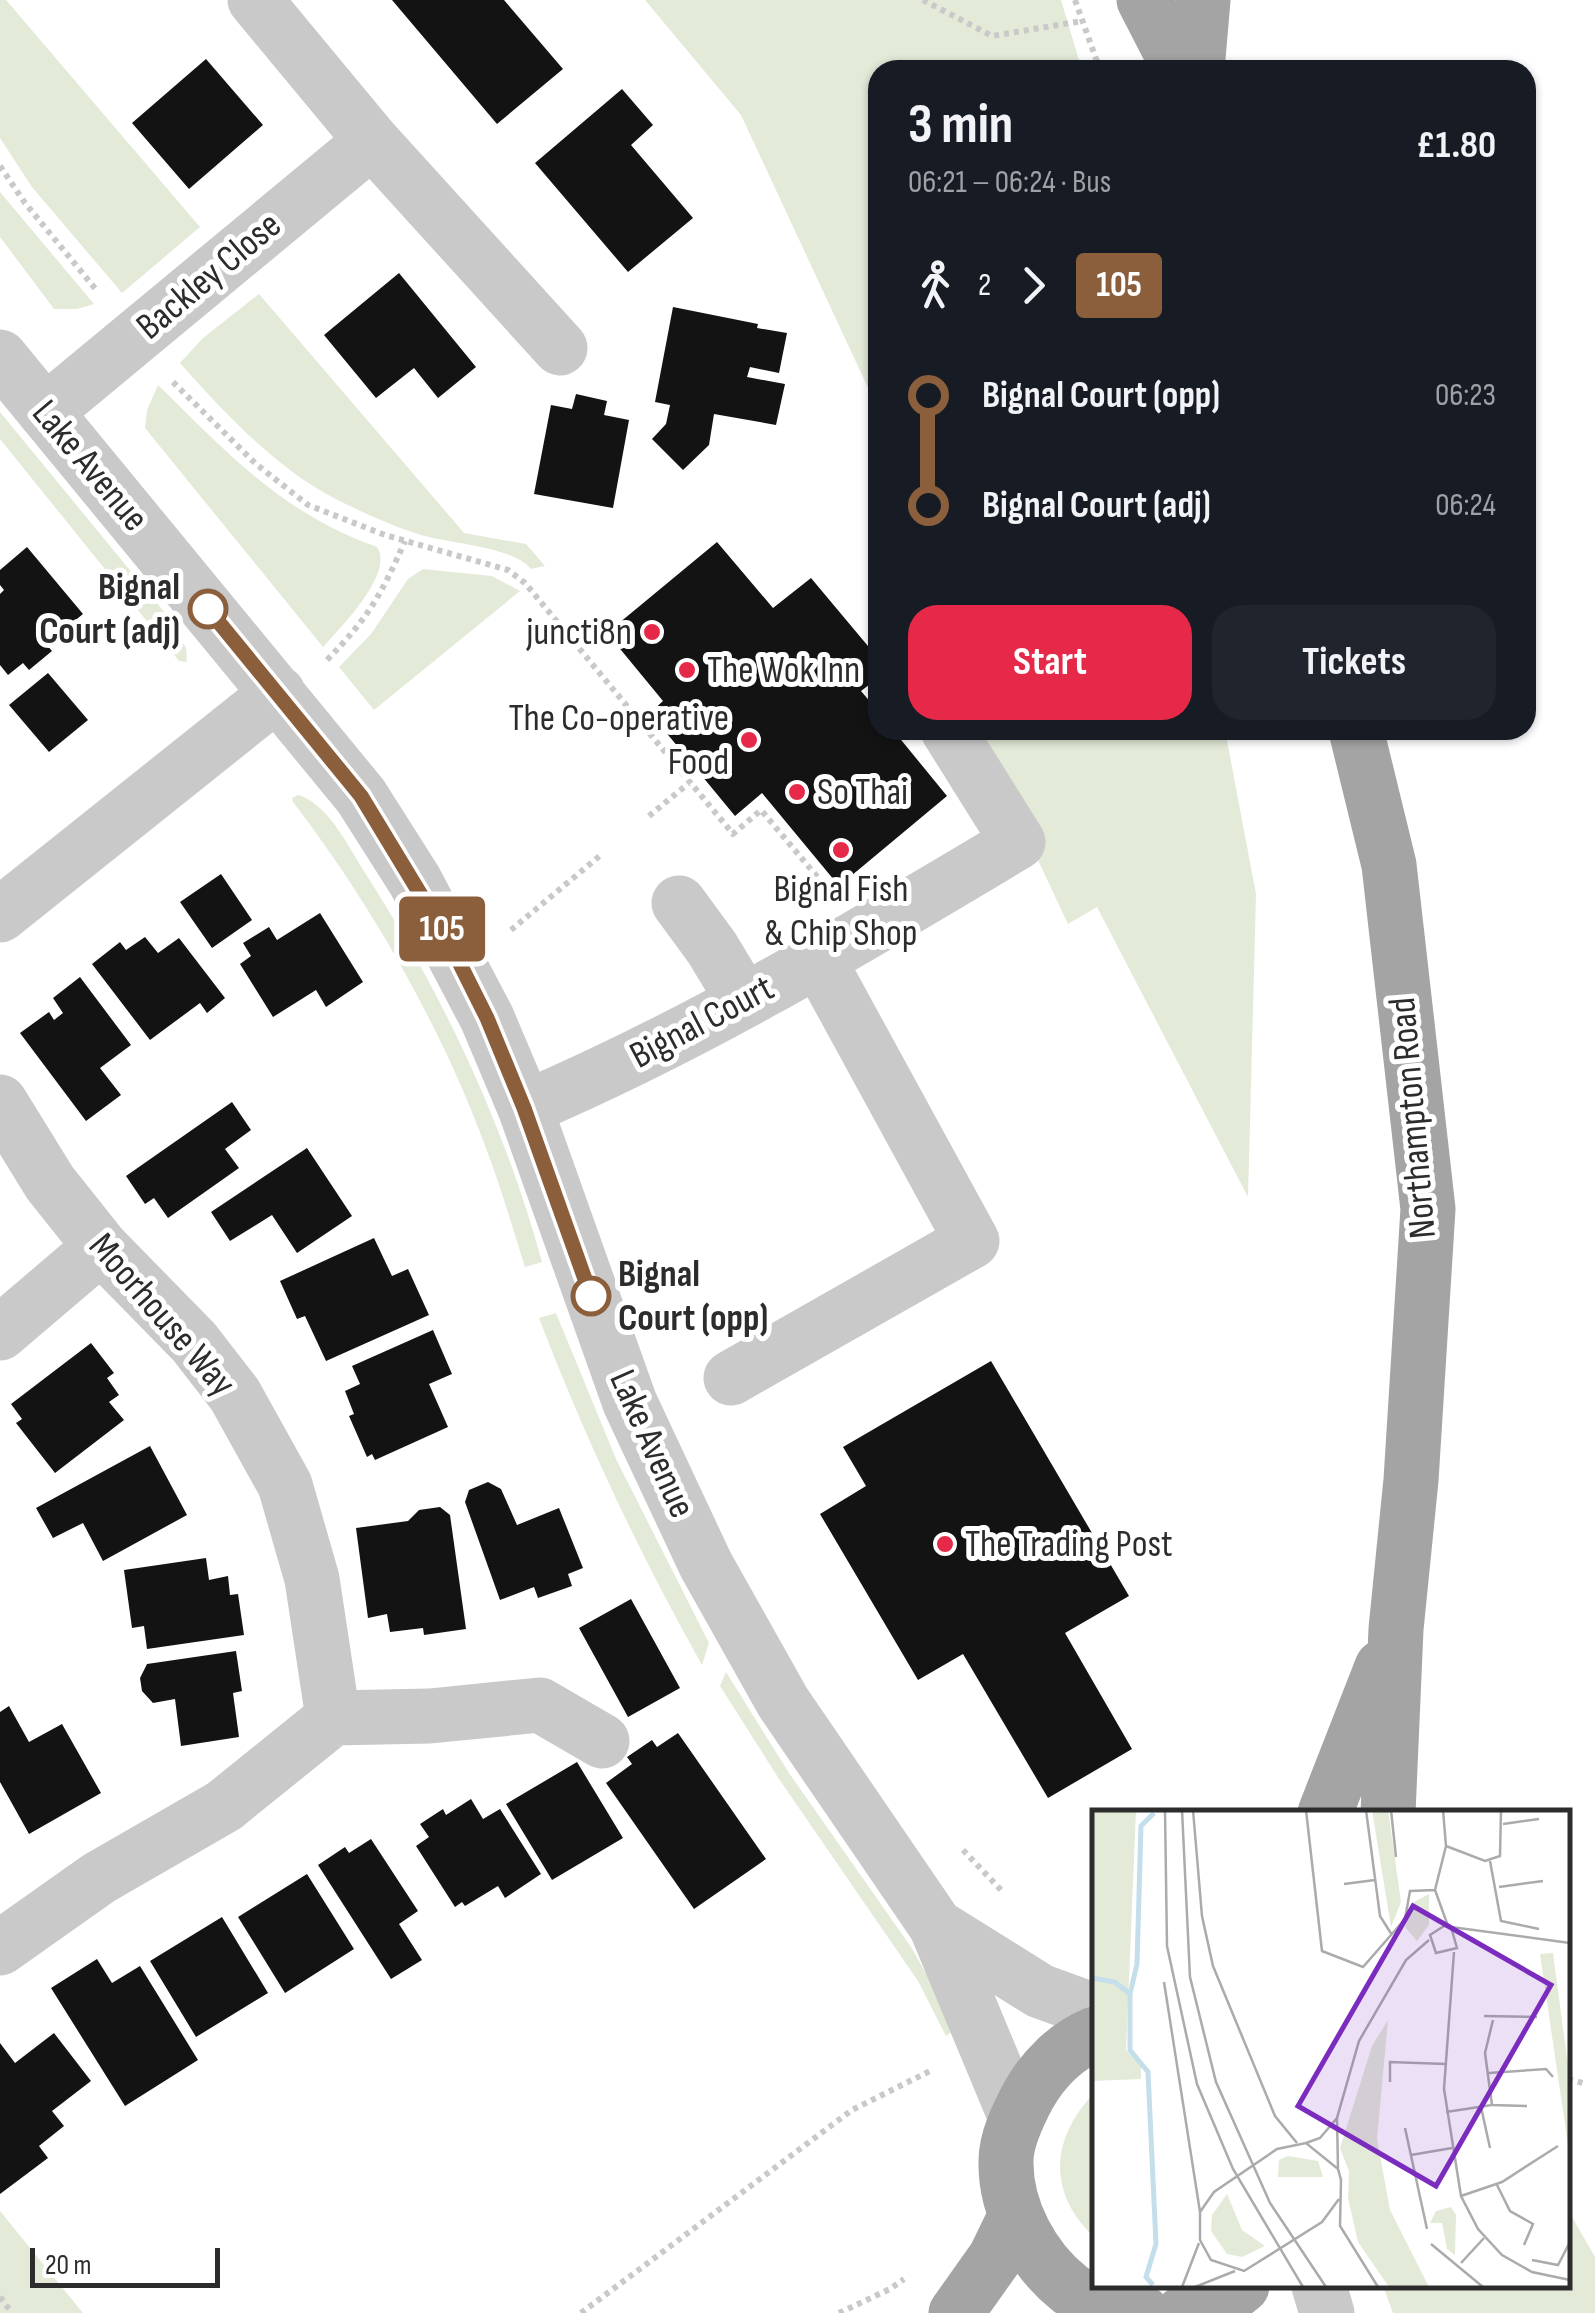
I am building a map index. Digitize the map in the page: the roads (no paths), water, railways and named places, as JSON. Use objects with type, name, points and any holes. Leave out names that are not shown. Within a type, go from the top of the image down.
[{"type":"main road","points":[[1144,0],[1175,60]]},
{"type":"main road","points":[[1198,60],[1203,0]]},
{"type":"main road","name":"Northampton Road","points":[[1358,740],[1389,865],[1428,1209],[1411,1480],[1396,1629],[1388,1810]]},
{"type":"main road","name":"Northampton Road","points":[[1326,1810],[1396,1629]]},
{"type":"main road","points":[[1092,2035],[1077,2041],[1039,2077],[1016,2118],[1006,2161],[1016,2217],[1036,2253],[1071,2290],[1112,2310],[1143,2313]]},
{"type":"main road","points":[[956,2313],[995,2258],[1016,2217]]},
{"type":"main road","points":[[1183,2313],[1228,2297],[1239,2288]]},
{"type":"street","points":[[255,0],[372,141],[560,348]]},
{"type":"street","name":"Backley Close","points":[[46,412],[372,141]]},
{"type":"street","name":"Lake Avenue","points":[[0,357],[46,412],[299,679],[361,796],[415,881],[487,1018],[524,1108],[630,1403],[706,1565],[782,1702],[936,1926]]},
{"type":"street","points":[[1,912],[299,679]]},
{"type":"street","name":"Bignal Court","points":[[524,1108],[643,1055],[839,949],[1018,842],[954,740]]},
{"type":"street","points":[[678,904],[712,948],[744,1000]]},
{"type":"street","points":[[732,1378],[972,1241],[839,949]]},
{"type":"street","name":"Moorhouse Way","points":[[0,1102],[50,1183],[102,1246],[194,1342],[225,1382],[285,1486],[312,1579],[333,1718]]},
{"type":"street","points":[[0,1333],[102,1246]]},
{"type":"street","points":[[0,1948],[99,1878],[224,1806],[333,1718],[430,1716],[540,1705],[602,1741]]},
{"type":"street","points":[[936,1926],[1040,1990],[1092,2010]]},
{"type":"street","points":[[936,1926],[1016,2118]]},
{"type":"street","points":[[1320,2288],[1326,2313]]},
{"type":"place","name":"Bignal Court (adj)","points":[[208,609]]},
{"type":"place","name":"juncti8n","points":[[652,632]]},
{"type":"place","name":"The Wok Inn","points":[[687,670]]},
{"type":"place","name":"The Co-operative Food","points":[[749,740]]},
{"type":"place","name":"So Thai","points":[[797,792]]},
{"type":"place","name":"Bignal Fish & Chip Shop","points":[[841,850]]},
{"type":"place","name":"Bignal Court (opp)","points":[[591,1296]]},
{"type":"place","name":"The Trading Post","points":[[945,1544]]}]
